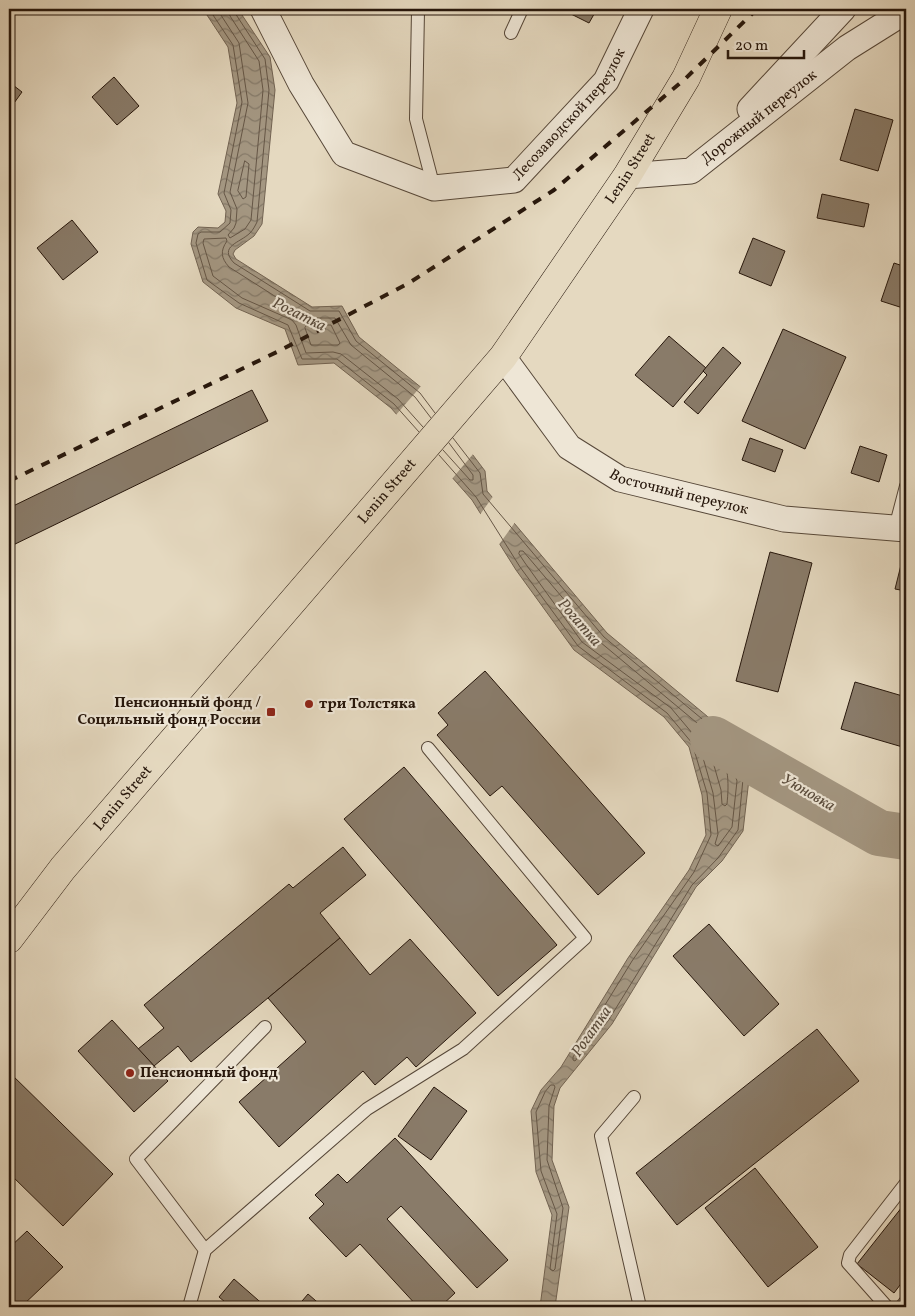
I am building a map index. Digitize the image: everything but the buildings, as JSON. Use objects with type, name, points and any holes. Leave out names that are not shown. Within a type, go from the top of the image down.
[{"type":"main road","name":"Lenin Street","points":[[9,939],[64,868],[503,357],[626,176],[686,78],[718,9]]},
{"type":"street","name":"Лесозаводской переулок","points":[[263,9],[301,84],[344,154],[434,188],[514,180],[606,81],[641,9]]},
{"type":"street","points":[[692,171],[843,9]]},
{"type":"street","name":"Дорожный переулок","points":[[626,176],[692,171],[846,48],[906,11]]},
{"type":"street","name":"Восточный переулок","points":[[503,357],[569,447],[620,479],[784,519],[900,529]]},
{"type":"lane","points":[[511,33],[522,9]]},
{"type":"lane","points":[[418,11],[416,119],[434,188]]},
{"type":"lane","points":[[900,529],[906,486]]},
{"type":"lane","points":[[189,1307],[205,1250],[367,1109],[463,1049],[585,938],[428,748]]},
{"type":"lane","points":[[205,1250],[136,1159],[265,1027]]},
{"type":"lane","points":[[634,1097],[601,1136],[640,1307]]},
{"type":"lane","points":[[887,1307],[848,1263],[850,1255],[906,1184]]},
{"type":"lane","points":[[901,1307],[906,1301]]},
{"type":"water","name":"Рогатка","points":[[203,9],[238,9],[270,57],[275,90],[262,224],[254,236],[235,250],[233,254],[236,259],[312,307],[342,306],[359,337],[423,389],[485,471],[487,491],[607,633],[737,741],[749,779],[743,831],[722,861],[696,887],[612,1024],[560,1088],[554,1106],[552,1160],[569,1207],[555,1307],[540,1307],[552,1215],[536,1172],[531,1111],[541,1090],[561,1067],[628,958],[689,870],[706,835],[702,795],[689,747],[664,717],[574,650],[516,570],[472,500],[391,408],[334,363],[298,365],[285,329],[236,308],[203,282],[191,244],[193,232],[198,227],[218,228],[225,222],[226,211],[218,194],[237,103],[228,47]]},
{"type":"pier","points":[[422,385],[474,453],[451,480],[395,416]]},
{"type":"pier","points":[[494,495],[516,521],[498,546],[479,516]]},
{"type":"waterway","name":"Уюновка","points":[[713,739],[879,833],[906,837]]},
{"type":"railway","points":[[9,481],[279,351],[409,283],[554,190],[686,78],[757,9]]},
{"type":"place","name":"три Толстяка","points":[[309,704]]},
{"type":"place","name":"Пенсионный фонд / Социльный фонд России","points":[[271,712]]},
{"type":"place","name":"Пенсионный фонд","points":[[130,1073]]}]
